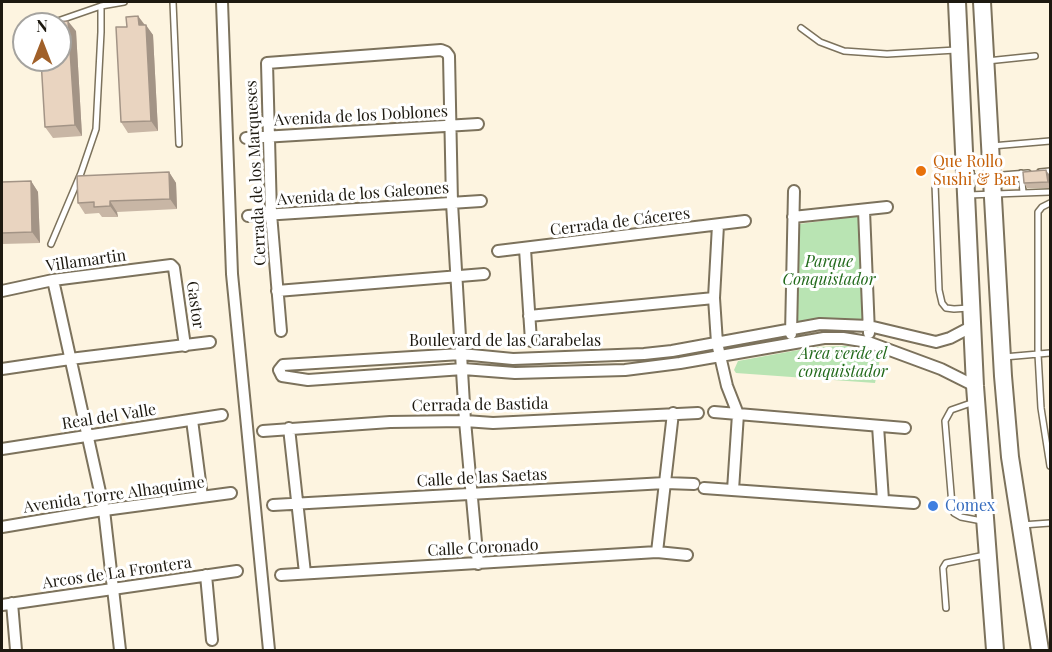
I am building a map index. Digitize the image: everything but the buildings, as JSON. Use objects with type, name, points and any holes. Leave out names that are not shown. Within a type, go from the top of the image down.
[{"type":"main road","points":[[957,2],[971,327],[995,651]]},
{"type":"main road","points":[[982,2],[1002,357],[1011,457],[1040,651]]},
{"type":"main road","points":[[967,217],[984,219],[987,223],[991,264],[998,284]]},
{"type":"street","points":[[222,2],[232,274],[269,651]]},
{"type":"street","name":"Cerrada de los Marqueses","points":[[281,331],[271,214],[267,63],[441,50],[446,52],[449,56],[452,203],[465,421],[478,564]]},
{"type":"street","name":"Avenida de los Doblones","points":[[246,138],[478,124]]},
{"type":"street","points":[[793,344],[790,328],[794,191]]},
{"type":"street","name":"Avenida de los Galeones","points":[[248,216],[481,201]]},
{"type":"street","points":[[793,217],[887,207]]},
{"type":"street","points":[[864,210],[868,342]]},
{"type":"street","name":"Cerrada de Cáceres","points":[[498,251],[745,221]]},
{"type":"street","points":[[718,225],[714,298],[717,343],[727,386],[738,414],[733,490],[914,502]]},
{"type":"street","points":[[525,249],[531,341]]},
{"type":"street","name":"Villamartin","points":[[2,291],[53,280],[171,265],[174,268]]},
{"type":"street","name":"Gastor","points":[[174,268],[185,346]]},
{"type":"street","points":[[278,291],[484,274]]},
{"type":"street","points":[[53,280],[104,510],[120,651]]},
{"type":"street","points":[[529,316],[714,298]]},
{"type":"street","name":"Boulevard de las Carabelas","points":[[971,327],[950,339],[936,342],[869,326],[820,324],[644,354],[544,359],[513,359],[461,354],[283,365],[279,370],[282,376],[308,380],[463,369],[515,373],[625,370],[652,368],[824,338],[843,338],[868,342],[941,369],[975,394]]},
{"type":"street","points":[[2,369],[210,342]]},
{"type":"street","points":[[714,412],[905,428]]},
{"type":"street","points":[[657,552],[673,413]]},
{"type":"street","name":"Cerrada de Bastida","points":[[263,431],[390,422],[493,423],[698,413]]},
{"type":"street","name":"Real del Valle","points":[[2,448],[222,415]]},
{"type":"street","points":[[192,420],[202,497]]},
{"type":"street","points":[[878,426],[883,500]]},
{"type":"street","points":[[289,428],[305,573]]},
{"type":"street","name":"Calle de las Saetas","points":[[273,505],[665,483],[733,490]]},
{"type":"street","name":"Avenida Torre Alhaquime","points":[[2,527],[104,510],[231,493]]},
{"type":"street","name":"Calle Coronado","points":[[281,575],[657,552],[687,555]]},
{"type":"street","name":"Arcos de La Frontera","points":[[7,604],[237,571]]},
{"type":"street","points":[[206,575],[212,640]]},
{"type":"street","points":[[7,604],[16,651]]},
{"type":"lane","points":[[72,16],[100,6],[124,2]]},
{"type":"lane","points":[[173,2],[179,144]]},
{"type":"lane","points":[[51,244],[81,173],[96,129],[101,32],[100,6]]},
{"type":"lane","points":[[801,28],[820,42],[844,51],[887,54],[959,50]]},
{"type":"lane","points":[[986,61],[1035,56]]},
{"type":"lane","points":[[990,146],[1050,141]]},
{"type":"lane","points":[[971,308],[946,308],[942,303],[939,290],[935,184],[941,180],[965,177],[1050,171]]},
{"type":"lane","points":[[1021,173],[1023,192]]},
{"type":"lane","points":[[966,195],[1050,192]]},
{"type":"lane","points":[[1050,203],[1038,212],[1038,354],[1041,408],[1050,466]]},
{"type":"lane","points":[[1002,357],[1050,353]]},
{"type":"lane","points":[[975,394],[951,410],[945,421],[954,513],[961,518],[984,522]]},
{"type":"lane","points":[[1020,525],[1050,524]]},
{"type":"lane","points":[[946,608],[943,568],[946,563],[987,555]]},
{"type":"green space","name":"Parque Conquistador","points":[[859,216],[863,319],[796,321],[799,224]]},
{"type":"green space","name":"Area verde el conquistador","points":[[846,346],[881,354],[875,383],[736,373],[734,370],[738,361],[815,347]]},
{"type":"place","name":"Que Rollo Sushi & Bar","points":[[921,171]]},
{"type":"place","name":"Comex","points":[[933,506]]}]
